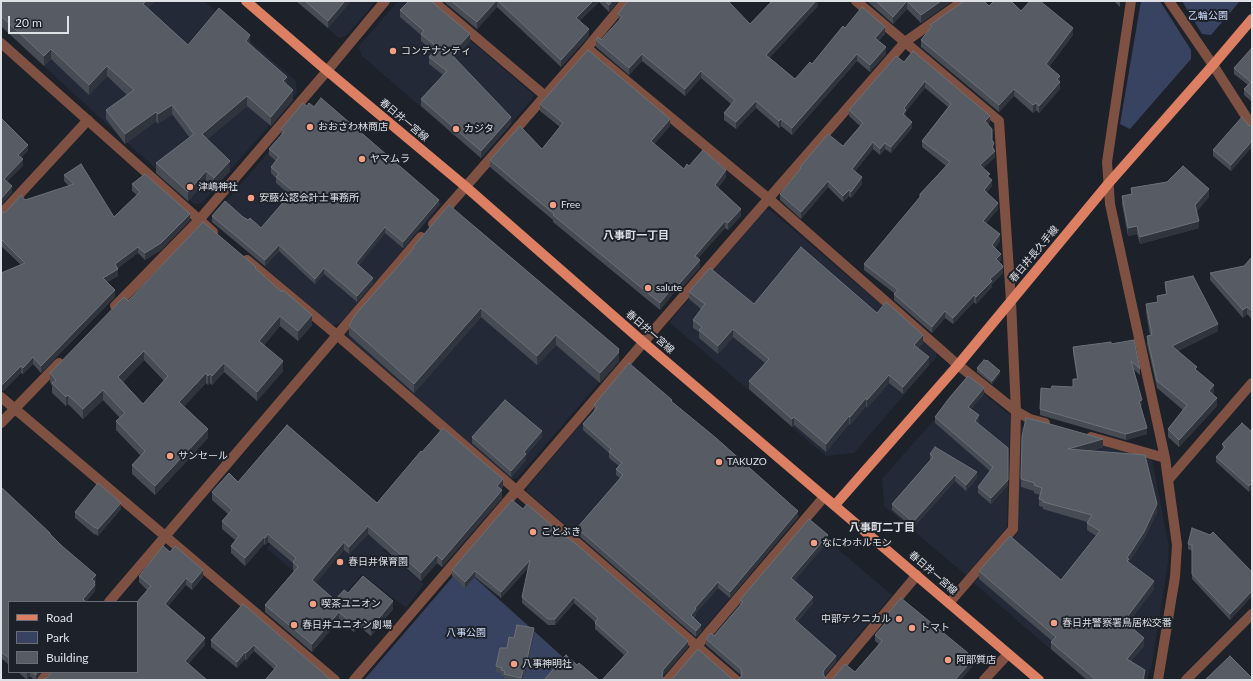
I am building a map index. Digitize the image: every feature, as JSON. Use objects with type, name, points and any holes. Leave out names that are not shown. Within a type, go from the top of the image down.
[{"type":"main road","name":"春日井一宮線","points":[[246,1],[327,71],[465,186],[824,497],[1039,680]]},
{"type":"main road","name":"春日井長久手線","points":[[834,505],[958,364],[1108,184],[1252,19]]},
{"type":"street","points":[[110,311],[199,220],[386,1]]},
{"type":"street","points":[[434,1],[544,95]]},
{"type":"street","points":[[110,601],[465,186],[587,48],[626,1]]},
{"type":"street","points":[[856,1],[999,122],[1011,301],[1016,411],[1013,529],[949,602]]},
{"type":"street","points":[[354,680],[768,198],[905,42],[963,1]]},
{"type":"street","points":[[1131,1],[1107,162],[1110,204],[1165,458],[1177,545],[1175,577],[1158,680]]},
{"type":"street","points":[[1169,1],[1213,65],[1252,126]]},
{"type":"street","points":[[1,42],[223,240]]},
{"type":"street","points":[[587,48],[768,198],[958,364],[1016,411],[1030,419],[1053,426]]},
{"type":"street","points":[[1,214],[88,120]]},
{"type":"street","points":[[241,255],[338,336],[736,680]]},
{"type":"street","points":[[1,423],[65,357]]},
{"type":"street","points":[[1169,479],[1252,382]]},
{"type":"street","points":[[1,396],[335,680]]},
{"type":"street","points":[[1083,434],[1165,458]]},
{"type":"street","points":[[668,680],[824,497]]},
{"type":"street","points":[[829,680],[917,575]]},
{"type":"street","points":[[1186,680],[1252,614]]},
{"type":"street","points":[[984,680],[1008,654]]},
{"type":"shaded area","points":[[9,1],[204,1],[296,81],[297,93],[202,203],[194,204],[1,27],[1,10]]},
{"type":"shaded area","points":[[296,1],[376,1],[346,36],[339,38]]},
{"type":"shaded area","points":[[398,1],[424,1],[533,94],[533,98],[481,159],[362,56],[358,47]]},
{"type":"shaded area","points":[[323,103],[442,204],[340,324],[332,325],[210,220],[309,105]]},
{"type":"shaded area","points":[[765,210],[770,210],[936,351],[936,358],[854,453],[826,456],[669,322]]},
{"type":"shaded area","points":[[450,213],[620,358],[517,478],[510,480],[348,340],[347,332]]},
{"type":"shaded area","points":[[629,368],[799,516],[698,636],[694,636],[527,492],[527,487]]},
{"type":"shaded area","points":[[968,381],[1010,415],[1007,527],[966,575],[884,506],[882,479]]},
{"type":"shaded area","points":[[1029,423],[1152,460],[1169,546],[1168,563],[1152,664],[1147,680],[1086,680],[974,583],[1018,532],[1020,427]]},
{"type":"shaded area","points":[[808,524],[892,595],[821,680],[745,680],[707,646],[706,643]]},
{"type":"shaded area","name":"春日井保育園","points":[[399,530],[383,550],[424,584],[406,608],[362,574],[335,606],[266,548],[274,541]]},
{"type":"green space","points":[[1141,1],[1160,1],[1191,50],[1191,59],[1130,129],[1120,124]]},
{"type":"green space","name":"乙輪公園","points":[[1182,1],[1240,1],[1211,35],[1202,34]]},
{"type":"green space","name":"八事公園","points":[[462,566],[565,659],[547,680],[364,680]]},
{"type":"building","points":[[1,1],[146,1],[143,4],[188,45],[219,8],[250,35],[246,41],[287,77],[283,81],[293,90],[271,117],[247,96],[202,134],[230,161],[214,178],[206,171],[188,192],[156,163],[194,134],[172,105],[158,114],[156,112],[125,134],[106,110],[134,90],[107,66],[89,85],[51,49],[44,56],[1,16]]},
{"type":"building","points":[[305,1],[345,1],[328,21]]},
{"type":"building","points":[[409,1],[431,1],[470,34],[451,54],[511,117],[481,151],[421,99],[447,71],[429,57],[437,47],[421,34],[424,31],[400,10]]},
{"type":"building","points":[[451,1],[496,1],[477,22]]},
{"type":"building","points":[[498,1],[593,1],[576,18],[589,29],[561,60]]},
{"type":"building","points":[[605,1],[612,1],[609,5]]},
{"type":"building","points":[[628,1],[728,1],[750,24],[772,1],[816,1],[766,55],[795,79],[810,62],[812,64],[843,26],[845,28],[862,7],[885,27],[875,38],[886,47],[870,65],[857,54],[792,128],[781,119],[779,121],[756,101],[736,122],[724,113],[735,100],[701,71],[685,89],[642,54],[629,68],[596,40],[598,37],[601,40],[622,17],[618,14]]},
{"type":"building","points":[[876,1],[907,1],[893,17]]},
{"type":"building","points":[[907,1],[941,1],[921,15]]},
{"type":"building","points":[[964,1],[984,1],[989,6],[994,1],[1011,1],[1021,11],[1030,1],[1040,1],[1073,28],[1046,64],[1060,76],[1057,79],[1060,82],[1039,106],[1036,103],[1033,105],[1014,89],[999,105],[921,40],[932,26],[930,25]]},
{"type":"building","points":[[1251,49],[1252,96],[1244,89],[1251,82],[1234,68]]},
{"type":"building","points":[[588,50],[670,119],[651,141],[684,169],[687,164],[689,166],[703,150],[726,170],[715,185],[741,209],[728,223],[725,221],[695,256],[700,260],[679,284],[677,282],[660,303],[553,215],[554,214],[490,160],[520,126],[542,149],[563,123],[540,104]]},
{"type":"building","points":[[913,51],[990,116],[985,121],[992,129],[992,140],[994,143],[992,147],[995,151],[980,165],[990,174],[987,176],[992,180],[984,190],[998,203],[983,221],[1000,234],[992,245],[1001,254],[996,259],[1003,267],[990,279],[992,281],[976,297],[974,295],[953,318],[945,311],[932,327],[894,294],[898,290],[864,264],[920,197],[920,194],[950,162],[922,141],[951,104],[925,81],[904,108],[906,110],[903,114],[912,122],[891,147],[885,143],[880,149],[873,142],[852,169],[862,177],[851,192],[849,190],[843,196],[828,181],[801,212],[780,194],[801,168],[800,167],[828,134],[843,146],[863,123],[849,110],[896,56],[904,62]]},
{"type":"building","points":[[321,98],[439,200],[403,242],[385,227],[356,263],[373,278],[357,296],[324,268],[315,279],[279,245],[265,260],[212,216],[225,201],[243,217],[248,220],[250,218],[261,228],[293,191],[276,177],[279,174],[271,167],[279,157],[269,149],[284,132],[281,129],[303,103],[307,106],[309,103],[314,107]]},
{"type":"building","points":[[1242,117],[1249,126],[1252,126],[1251,142],[1231,165],[1213,150]]},
{"type":"building","points":[[1,118],[28,145],[18,155],[23,159],[4,179],[12,186],[1,199]]},
{"type":"building","points":[[81,164],[114,217],[140,192],[132,184],[145,174],[190,214],[161,243],[145,253],[138,247],[115,264],[118,269],[103,278],[115,290],[41,366],[33,357],[23,368],[21,366],[1,385],[1,273],[25,263],[1,239],[1,213],[6,212],[21,195],[25,200],[74,184],[64,175]]},
{"type":"building","points":[[1183,166],[1209,189],[1195,205],[1199,221],[1140,237],[1137,226],[1128,228],[1122,196],[1132,194],[1131,188],[1167,182]]},
{"type":"building","points":[[449,205],[619,349],[619,352],[600,373],[556,335],[537,356],[481,308],[414,384],[349,326],[355,315],[414,248],[413,247]]},
{"type":"building","points":[[203,222],[256,267],[255,268],[282,292],[283,290],[312,315],[298,331],[280,316],[259,341],[283,361],[257,392],[224,363],[212,376],[210,374],[208,376],[206,373],[179,402],[208,429],[155,486],[132,465],[145,451],[116,421],[125,413],[103,390],[83,409],[68,395],[66,397],[52,383],[56,380],[50,373],[124,297],[128,301]],"holes":[[[144,351],[168,376],[143,404],[118,377]]]},
{"type":"building","points":[[801,247],[877,313],[886,302],[923,335],[914,345],[929,357],[903,387],[889,375],[867,400],[866,398],[850,417],[849,416],[826,444],[794,417],[792,419],[749,381],[769,359],[733,329],[718,346],[699,330],[702,327],[693,320],[705,304],[689,292],[710,268],[754,304]]},
{"type":"building","points":[[1252,257],[1252,311],[1247,307],[1243,310],[1210,273],[1244,266]]},
{"type":"building","points":[[1193,276],[1218,324],[1172,346],[1197,367],[1195,369],[1214,385],[1209,391],[1217,398],[1179,440],[1168,429],[1187,405],[1157,381],[1147,336],[1152,335],[1146,304],[1158,302],[1157,296],[1167,294],[1165,282]]},
{"type":"building","points":[[1134,340],[1140,369],[1131,361],[1142,400],[1139,401],[1147,428],[1126,434],[1040,409],[1041,388],[1051,389],[1052,386],[1073,387],[1073,379],[1078,379],[1073,347],[1111,342],[1111,344]]},
{"type":"building","points":[[984,360],[987,360],[1000,371],[992,381],[977,368]]},
{"type":"building","points":[[629,363],[798,511],[730,592],[718,582],[695,608],[696,609],[691,615],[701,625],[696,631],[577,528],[623,475],[616,469],[622,463],[609,452],[611,449],[583,424],[597,408],[594,405]]},
{"type":"building","points":[[968,376],[984,388],[968,407],[979,415],[975,421],[1008,448],[1008,480],[991,498],[978,487],[993,467],[935,417]]},
{"type":"building","points":[[505,400],[542,431],[524,452],[526,454],[511,471],[472,437]]},
{"type":"building","points":[[1026,418],[1103,439],[1068,449],[1145,455],[1157,504],[1144,532],[1127,558],[1129,559],[1127,561],[1154,581],[1124,621],[1144,638],[1127,659],[1145,670],[1143,680],[1096,680],[1051,642],[1056,637],[979,571],[1010,536],[1061,580],[1100,531],[1087,523],[1092,515],[1043,502],[1043,500],[1039,499],[1042,488],[1034,485],[1035,483],[1021,479],[1022,437]]},
{"type":"building","points":[[1242,423],[1252,432],[1252,483],[1249,486],[1216,457],[1225,447],[1222,444]]},
{"type":"building","points":[[287,425],[377,503],[421,451],[422,452],[443,428],[503,479],[497,486],[502,490],[442,560],[437,555],[421,573],[368,526],[349,547],[344,542],[312,580],[335,600],[344,590],[348,593],[363,576],[393,601],[371,628],[359,619],[354,625],[339,612],[312,644],[265,605],[298,567],[293,562],[296,558],[268,534],[245,558],[231,546],[239,536],[222,521],[232,510],[212,492],[229,473],[238,482]]},
{"type":"building","points":[[935,447],[977,472],[966,485],[955,475],[913,522],[892,504],[933,457],[930,454]]},
{"type":"building","points":[[98,483],[121,503],[98,529],[75,512]]},
{"type":"building","points":[[1,487],[62,546],[96,575],[92,579],[95,582],[95,585],[83,599],[85,601],[8,601],[8,657],[1,652]]},
{"type":"building","points":[[512,500],[523,509],[527,504],[566,538],[569,538],[688,641],[663,670],[662,676],[664,679],[670,680],[602,680],[628,652],[595,623],[598,618],[574,597],[555,619],[548,619],[522,597],[530,560],[501,592],[475,571],[465,582],[452,570]]},
{"type":"building","points":[[809,519],[828,535],[791,578],[813,597],[794,619],[836,656],[823,673],[825,678],[828,680],[738,680],[742,675],[741,669],[706,639],[711,633],[714,636],[743,602],[740,600]]},
{"type":"building","points":[[1192,528],[1210,535],[1213,532],[1252,572],[1252,591],[1230,614],[1192,574],[1192,545],[1188,544]]},
{"type":"building","points":[[163,546],[170,552],[175,546],[203,570],[192,583],[186,578],[165,604],[205,638],[185,661],[207,680],[42,680],[47,678],[51,673],[138,673],[138,601],[151,586],[139,576]]},
{"type":"building","points":[[901,598],[974,658],[955,680],[832,680],[845,664],[855,672],[882,641],[875,635],[887,621],[884,618]]},
{"type":"building","points":[[243,604],[331,680],[265,680],[277,666],[254,645],[246,653],[245,652],[237,662],[211,640]]},
{"type":"building","points":[[517,625],[534,628],[525,669],[524,667],[521,678],[504,674],[505,671],[501,670],[502,668],[496,666],[500,648],[507,648],[509,637],[514,638]]},
{"type":"building","points":[[698,649],[732,679],[738,680],[670,680]]},
{"type":"building","points":[[566,655],[577,665],[579,663],[599,680],[544,680]]},
{"type":"building","points":[[1230,656],[1252,678],[1252,680],[1205,680]]},
{"type":"place","name":"コンテナシティ","points":[[393,51]]},
{"type":"place","name":"おおさわ林商店","points":[[310,127]]},
{"type":"place","name":"カジタ","points":[[456,129]]},
{"type":"place","name":"ヤマムラ","points":[[362,159]]},
{"type":"place","name":"津嶋神社","points":[[190,187]]},
{"type":"place","name":"安藤公認会計士事務所","points":[[251,198]]},
{"type":"place","name":"Free","points":[[553,205]]},
{"type":"place","name":"salute","points":[[648,288]]},
{"type":"place","name":"サンセール","points":[[170,456]]},
{"type":"place","name":"TAKUZO","points":[[719,462]]},
{"type":"place","name":"ことぶき","points":[[533,532]]},
{"type":"place","name":"なにわホルモン","points":[[814,543]]},
{"type":"place","name":"春日井保育園","points":[[340,562]]},
{"type":"place","name":"喫茶ユニオン","points":[[313,604]]},
{"type":"place","name":"中部テクニカル","points":[[899,619]]},
{"type":"place","name":"春日井警察署鳥居松交番","points":[[1054,623]]},
{"type":"place","name":"春日井ユニオン劇場","points":[[294,625]]},
{"type":"place","name":"トマト","points":[[912,628]]},
{"type":"place","name":"阿部質店","points":[[948,660]]},
{"type":"place","name":"八事神明社","points":[[514,664]]},
{"type":"district","name":"八事町一丁目","points":[[636,235]]},
{"type":"district","name":"八事町二丁目","points":[[882,527]]}]
